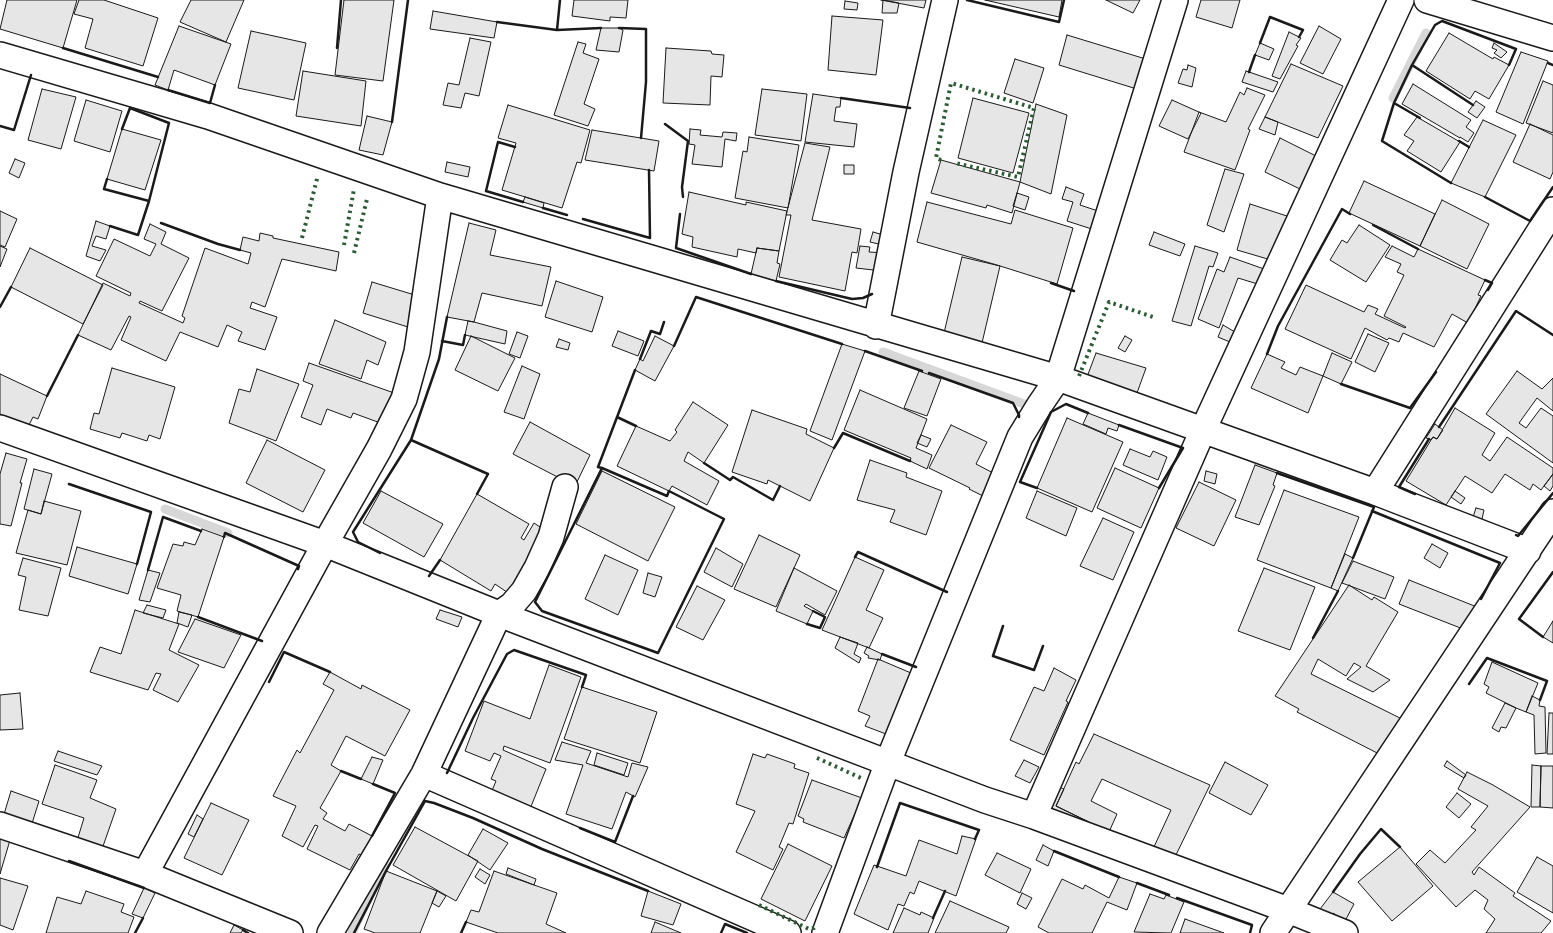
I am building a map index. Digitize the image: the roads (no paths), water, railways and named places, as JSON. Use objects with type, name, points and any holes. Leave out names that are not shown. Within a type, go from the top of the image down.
[{"type":"street","points":[[876,326],[906,172],[945,0]]},
{"type":"street","points":[[825,933],[888,762],[1020,437],[1058,378],[1175,0]]},
{"type":"street","points":[[1034,816],[1203,430],[1401,0]]},
{"type":"street","points":[[1427,0],[1553,38]]},
{"type":"street","points":[[0,55],[208,116],[440,196],[876,326],[1058,378],[1375,492],[1528,551]]},
{"type":"street","points":[[146,874],[325,544],[379,449],[404,399],[416,352],[440,196]]},
{"type":"street","points":[[1375,492],[1553,210]]},
{"type":"street","points":[[0,428],[325,544],[499,614],[985,800],[1034,816],[1345,933]]},
{"type":"street","points":[[330,933],[424,774],[499,614],[512,605],[524,591],[551,537],[565,487]]},
{"type":"street","points":[[1273,933],[1553,512]]},
{"type":"street","points":[[424,774],[788,933]]},
{"type":"street","points":[[0,825],[146,874],[290,933]]},
{"type":"waterway","points":[[1393,98],[1426,33]]},
{"type":"waterway","points":[[883,352],[1024,404]]},
{"type":"waterway","points":[[165,509],[228,533]]},
{"type":"waterway","points":[[352,933],[384,864]]}]
